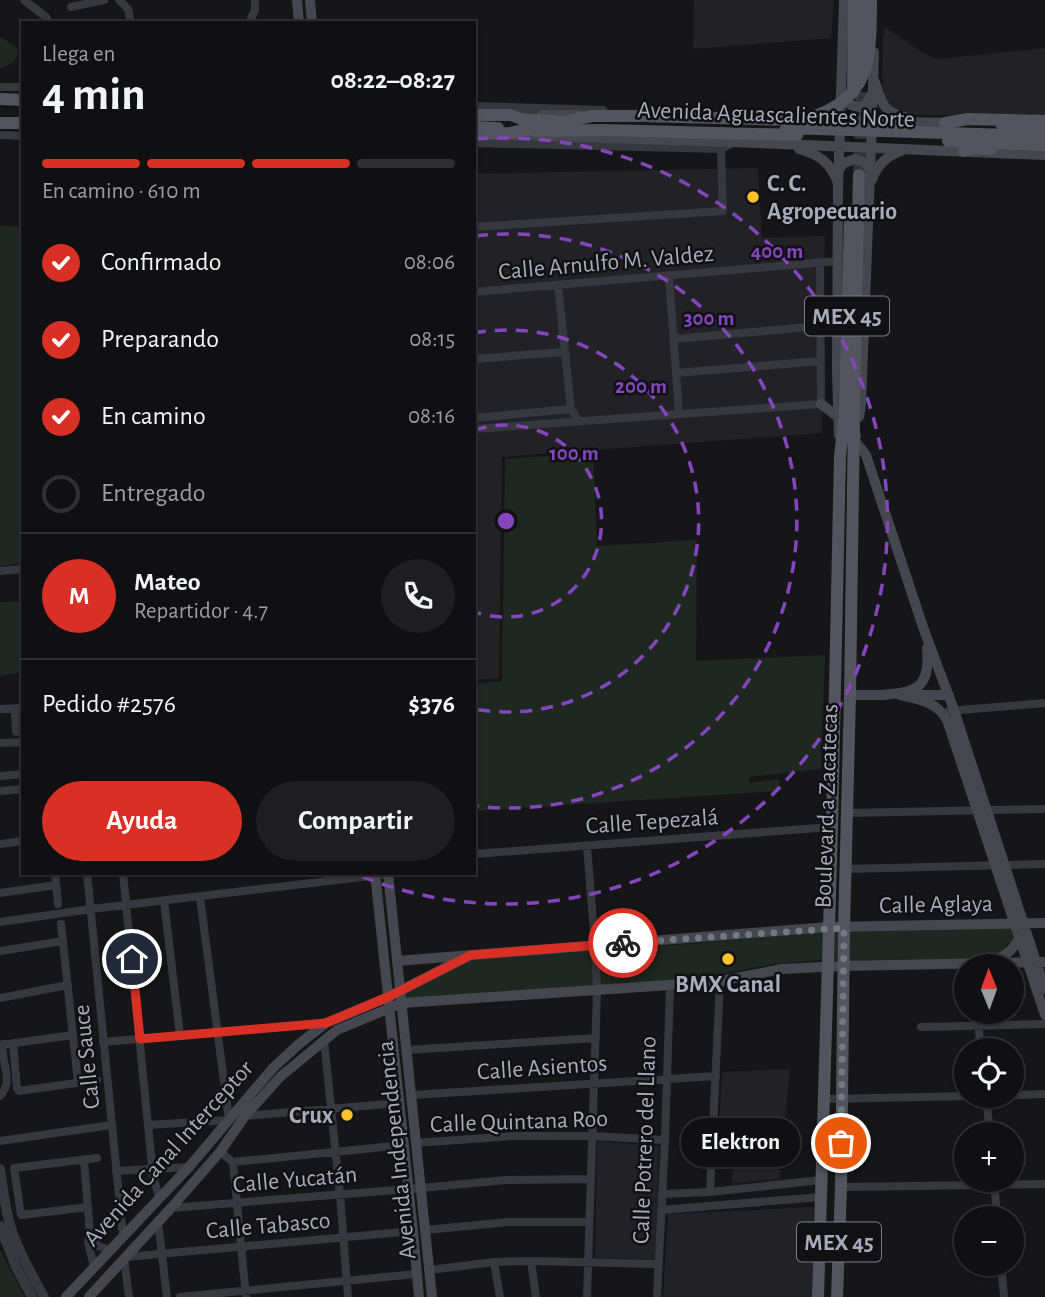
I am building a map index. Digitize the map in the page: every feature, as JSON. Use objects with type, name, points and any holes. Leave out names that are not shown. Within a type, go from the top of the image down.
[{"type":"main road","points":[[297,0],[299,21]]},
{"type":"main road","points":[[310,0],[312,21]]},
{"type":"main road","name":"Boulevard a Zacatecas","points":[[840,456],[860,174],[871,148],[872,122],[857,94],[842,74],[844,0]]},
{"type":"main road","name":"Boulevard a Zacatecas","points":[[854,0],[857,94]]},
{"type":"main road","name":"Boulevard a Zacatecas","points":[[857,94],[864,0]]},
{"type":"main road","points":[[478,136],[592,116],[791,120],[817,116],[853,92],[863,75],[869,49],[871,0]]},
{"type":"main road","name":"Boulevard a Zacatecas","points":[[818,1297],[836,677],[841,121],[872,70],[877,0]]},
{"type":"main road","points":[[872,70],[883,106],[891,113],[924,122]]},
{"type":"main road","points":[[803,120],[828,107],[842,74]]},
{"type":"main road","points":[[0,101],[21,102]]},
{"type":"main road","name":"Avenida Aguascalientes Norte","points":[[478,136],[514,125],[593,115],[1001,124]]},
{"type":"main road","name":"Avenida Aguascalientes Norte","points":[[476,116],[514,125],[553,140],[732,142],[1045,155]]},
{"type":"main road","points":[[945,123],[960,119],[986,119],[1045,125]]},
{"type":"main road","points":[[0,121],[21,122]]},
{"type":"main road","points":[[476,121],[514,125]]},
{"type":"main road","points":[[897,122],[889,125],[883,135],[886,144],[897,149]]},
{"type":"main road","name":"Avenida Aguascalientes Norte","points":[[514,125],[601,123],[1045,136]]},
{"type":"main road","points":[[1001,124],[1011,128],[1045,125]]},
{"type":"main road","name":"Avenida Aguascalientes Norte","points":[[514,125],[601,131],[824,136],[1045,147]]},
{"type":"main road","points":[[782,144],[814,153],[829,166],[839,185]]},
{"type":"main road","points":[[964,150],[1045,147]]},
{"type":"main road","points":[[870,189],[874,172],[881,163],[895,153],[910,149]]},
{"type":"main road","points":[[839,169],[844,163],[855,159],[866,163],[860,174]]},
{"type":"main road","name":"Boulevard a Zacatecas","points":[[855,442],[860,404],[870,189],[860,174]]},
{"type":"main road","name":"Boulevard a Zacatecas","points":[[837,1297],[860,174]]},
{"type":"main road","points":[[821,404],[838,417]]},
{"type":"main road","points":[[855,442],[866,455],[924,630],[949,695],[949,711],[1019,923],[1045,989]]},
{"type":"main road","points":[[880,695],[911,691],[922,682],[928,660],[924,630]]},
{"type":"main road","points":[[836,677],[841,688],[850,695],[949,695]]},
{"type":"main road","points":[[900,695],[923,700],[949,711]]},
{"type":"main road","name":"Avenida Independencia","points":[[376,875],[409,1189],[430,1270],[432,1297]]},
{"type":"main road","name":"Avenida Independencia","points":[[388,875],[421,1188],[416,1274],[419,1297]]},
{"type":"main road","points":[[1019,923],[1020,938],[1036,962],[1045,1015]]},
{"type":"main road","name":"Calle Aglaya","points":[[828,928],[1045,923]]},
{"type":"main road","name":"Avenida Canal Interceptor","points":[[89,1297],[220,1152],[245,1116],[280,1077],[337,1030],[389,1002],[400,991],[471,955],[828,928]]},
{"type":"main road","points":[[1006,954],[1014,948],[1020,938]]},
{"type":"main road","points":[[397,961],[471,955]]},
{"type":"main road","points":[[828,967],[954,964]]},
{"type":"main road","name":"Avenida Canal Interceptor","points":[[65,1297],[189,1167],[273,1068],[326,1023],[389,1002],[670,985],[720,981],[782,969],[828,967]]},
{"type":"main road","points":[[179,1199],[174,1197],[173,1193],[189,1167]]},
{"type":"main road","points":[[140,1242],[164,1204],[159,1197]]},
{"type":"street","points":[[24,0],[48,21]]},
{"type":"street","points":[[71,7],[104,0]]},
{"type":"street","points":[[119,0],[128,9],[131,21]]},
{"type":"street","points":[[250,21],[255,10],[255,0]]},
{"type":"street","points":[[0,87],[21,87]]},
{"type":"street","points":[[476,107],[737,114],[757,119]]},
{"type":"street","points":[[0,135],[21,136]]},
{"type":"street","points":[[478,136],[553,140]]},
{"type":"street","points":[[615,142],[721,148],[732,142]]},
{"type":"street","points":[[476,227],[723,211],[721,148]]},
{"type":"street","name":"Calle Arnulfo M. Valdez","points":[[476,292],[838,261]]},
{"type":"street","points":[[476,429],[821,404],[822,263]]},
{"type":"street","points":[[669,276],[679,414]]},
{"type":"street","points":[[558,285],[570,409],[579,421]]},
{"type":"street","points":[[674,338],[821,326]]},
{"type":"street","points":[[476,359],[564,352]]},
{"type":"street","points":[[676,373],[821,361]]},
{"type":"street","points":[[476,418],[570,409]]},
{"type":"street","points":[[0,571],[21,569]]},
{"type":"street","points":[[949,711],[1045,703]]},
{"type":"street","points":[[0,709],[19,708],[16,733]]},
{"type":"street","points":[[0,743],[21,742]]},
{"type":"street","points":[[0,776],[21,774]]},
{"type":"street","points":[[0,791],[21,789]]},
{"type":"street","points":[[847,813],[1045,809]]},
{"type":"street","name":"Calle Tepezalá","points":[[476,854],[832,827]]},
{"type":"street","points":[[0,844],[21,841]]},
{"type":"street","points":[[587,846],[597,990],[587,1297]]},
{"type":"street","points":[[846,869],[1045,864]]},
{"type":"street","points":[[55,875],[58,904]]},
{"type":"street","name":"Calle Sauce","points":[[87,875],[122,1236]]},
{"type":"street","points":[[123,875],[152,1169],[159,1197]]},
{"type":"street","points":[[0,922],[368,875]]},
{"type":"street","points":[[0,893],[56,884]]},
{"type":"street","points":[[148,1125],[229,1119],[200,897]]},
{"type":"street","points":[[164,901],[180,1035]]},
{"type":"street","points":[[61,924],[78,1083]]},
{"type":"street","points":[[0,951],[63,941]]},
{"type":"street","points":[[710,1192],[720,981]]},
{"type":"street","points":[[0,998],[68,985]]},
{"type":"street","name":"Calle Potrero del Llano","points":[[657,1297],[670,985]]},
{"type":"street","points":[[103,1042],[326,1023]]},
{"type":"street","points":[[921,1027],[1045,1024]]},
{"type":"street","points":[[978,1025],[980,1038]]},
{"type":"street","points":[[0,1096],[7,1080],[1,1045],[72,1035]]},
{"type":"street","points":[[407,1050],[596,1038]]},
{"type":"street","points":[[324,1040],[348,1297]]},
{"type":"street","points":[[13,1043],[19,1091],[97,1080]]},
{"type":"street","points":[[0,1064],[0,1096]]},
{"type":"street","name":"Calle Asientos","points":[[412,1095],[716,1076]]},
{"type":"street","points":[[1024,1094],[1045,1094]]},
{"type":"street","points":[[824,1099],[954,1096]]},
{"type":"street","points":[[245,1116],[399,1103]]},
{"type":"street","points":[[0,1141],[111,1125]]},
{"type":"street","name":"Calle Quintana Roo","points":[[416,1143],[512,1136],[665,1140]]},
{"type":"street","name":"Calle Quintana Roo","points":[[233,1162],[404,1145]]},
{"type":"street","points":[[220,1152],[233,1162],[245,1294]]},
{"type":"street","points":[[88,1207],[21,1215],[14,1168],[97,1158]]},
{"type":"street","points":[[84,1160],[90,1234],[88,1242],[94,1267]]},
{"type":"street","points":[[116,1171],[189,1167]]},
{"type":"street","points":[[0,1169],[11,1228],[24,1262],[44,1297]]},
{"type":"street","name":"Calle Yucatán","points":[[171,1208],[506,1180],[591,1179]]},
{"type":"street","points":[[662,1194],[710,1192],[821,1180]]},
{"type":"street","points":[[841,1186],[954,1183]]},
{"type":"street","points":[[1024,1183],[1045,1184]]},
{"type":"street","points":[[661,1210],[821,1197]]},
{"type":"street","points":[[158,1222],[167,1297]]},
{"type":"street","name":"Calle Tabasco","points":[[125,1258],[509,1222],[589,1222]]},
{"type":"street","points":[[0,1226],[16,1267],[32,1297]]},
{"type":"street","points":[[90,1234],[98,1246],[110,1250]]},
{"type":"street","points":[[125,1258],[129,1297]]},
{"type":"street","points":[[430,1270],[494,1262],[531,1261],[658,1264]]},
{"type":"street","points":[[531,1261],[536,1297]]},
{"type":"street","points":[[494,1262],[500,1297]]},
{"type":"street","points":[[180,1297],[245,1294],[346,1280],[416,1274]]},
{"type":"street","points":[[1002,1276],[1003,1297]]},
{"type":"street","points":[[305,1285],[306,1297]]},
{"type":"shaded area","points":[[694,0],[834,0],[831,38],[693,49]]},
{"type":"shaded area","points":[[885,27],[926,55],[937,59],[1045,48],[1045,115],[908,115],[894,111],[882,93]]},
{"type":"shaded area","points":[[0,36],[19,50],[14,62],[0,69]]},
{"type":"shaded area","points":[[758,168],[762,238],[825,236],[822,433],[502,457],[499,678],[476,680],[476,174]]},
{"type":"shaded area","points":[[0,226],[21,227],[21,563],[0,566]]},
{"type":"shaded area","points":[[593,453],[597,546],[697,540],[696,661],[825,655],[821,769],[749,777],[750,783],[779,779],[780,791],[476,811],[476,684],[502,681],[505,459]]},
{"type":"shaded area","points":[[21,601],[21,672],[0,676],[0,602]]},
{"type":"shaded area","points":[[1014,927],[1016,935],[996,954],[954,954],[954,961],[821,960],[775,964],[694,979],[408,1001],[405,994],[473,959],[703,943],[822,931]]},
{"type":"shaded area","points":[[790,1069],[779,1179],[732,1183],[733,1164],[717,1160],[722,1072]]},
{"type":"shaded area","points":[[597,1141],[659,1146],[656,1259],[595,1258]]},
{"type":"shaded area","points":[[814,1207],[812,1297],[663,1297],[668,1214]]},
{"type":"shaded area","points":[[0,1250],[22,1292],[25,1297],[0,1297]]},
{"type":"tunnel","points":[[859,175],[862,92]]},
{"type":"way so far","points":[[623,943],[844,928],[841,1143]]},
{"type":"place","name":"C. C. Agropecuario","points":[[753,197]]},
{"type":"place","name":"BMX Canal","points":[[728,959]]},
{"type":"place","name":"Crux","points":[[347,1115]]},
{"type":"place","name":"Elektron","points":[[841,1143]]},
{"type":"route","points":[[132,959],[140,1039],[326,1023],[388,997],[471,955],[623,943]]}]
